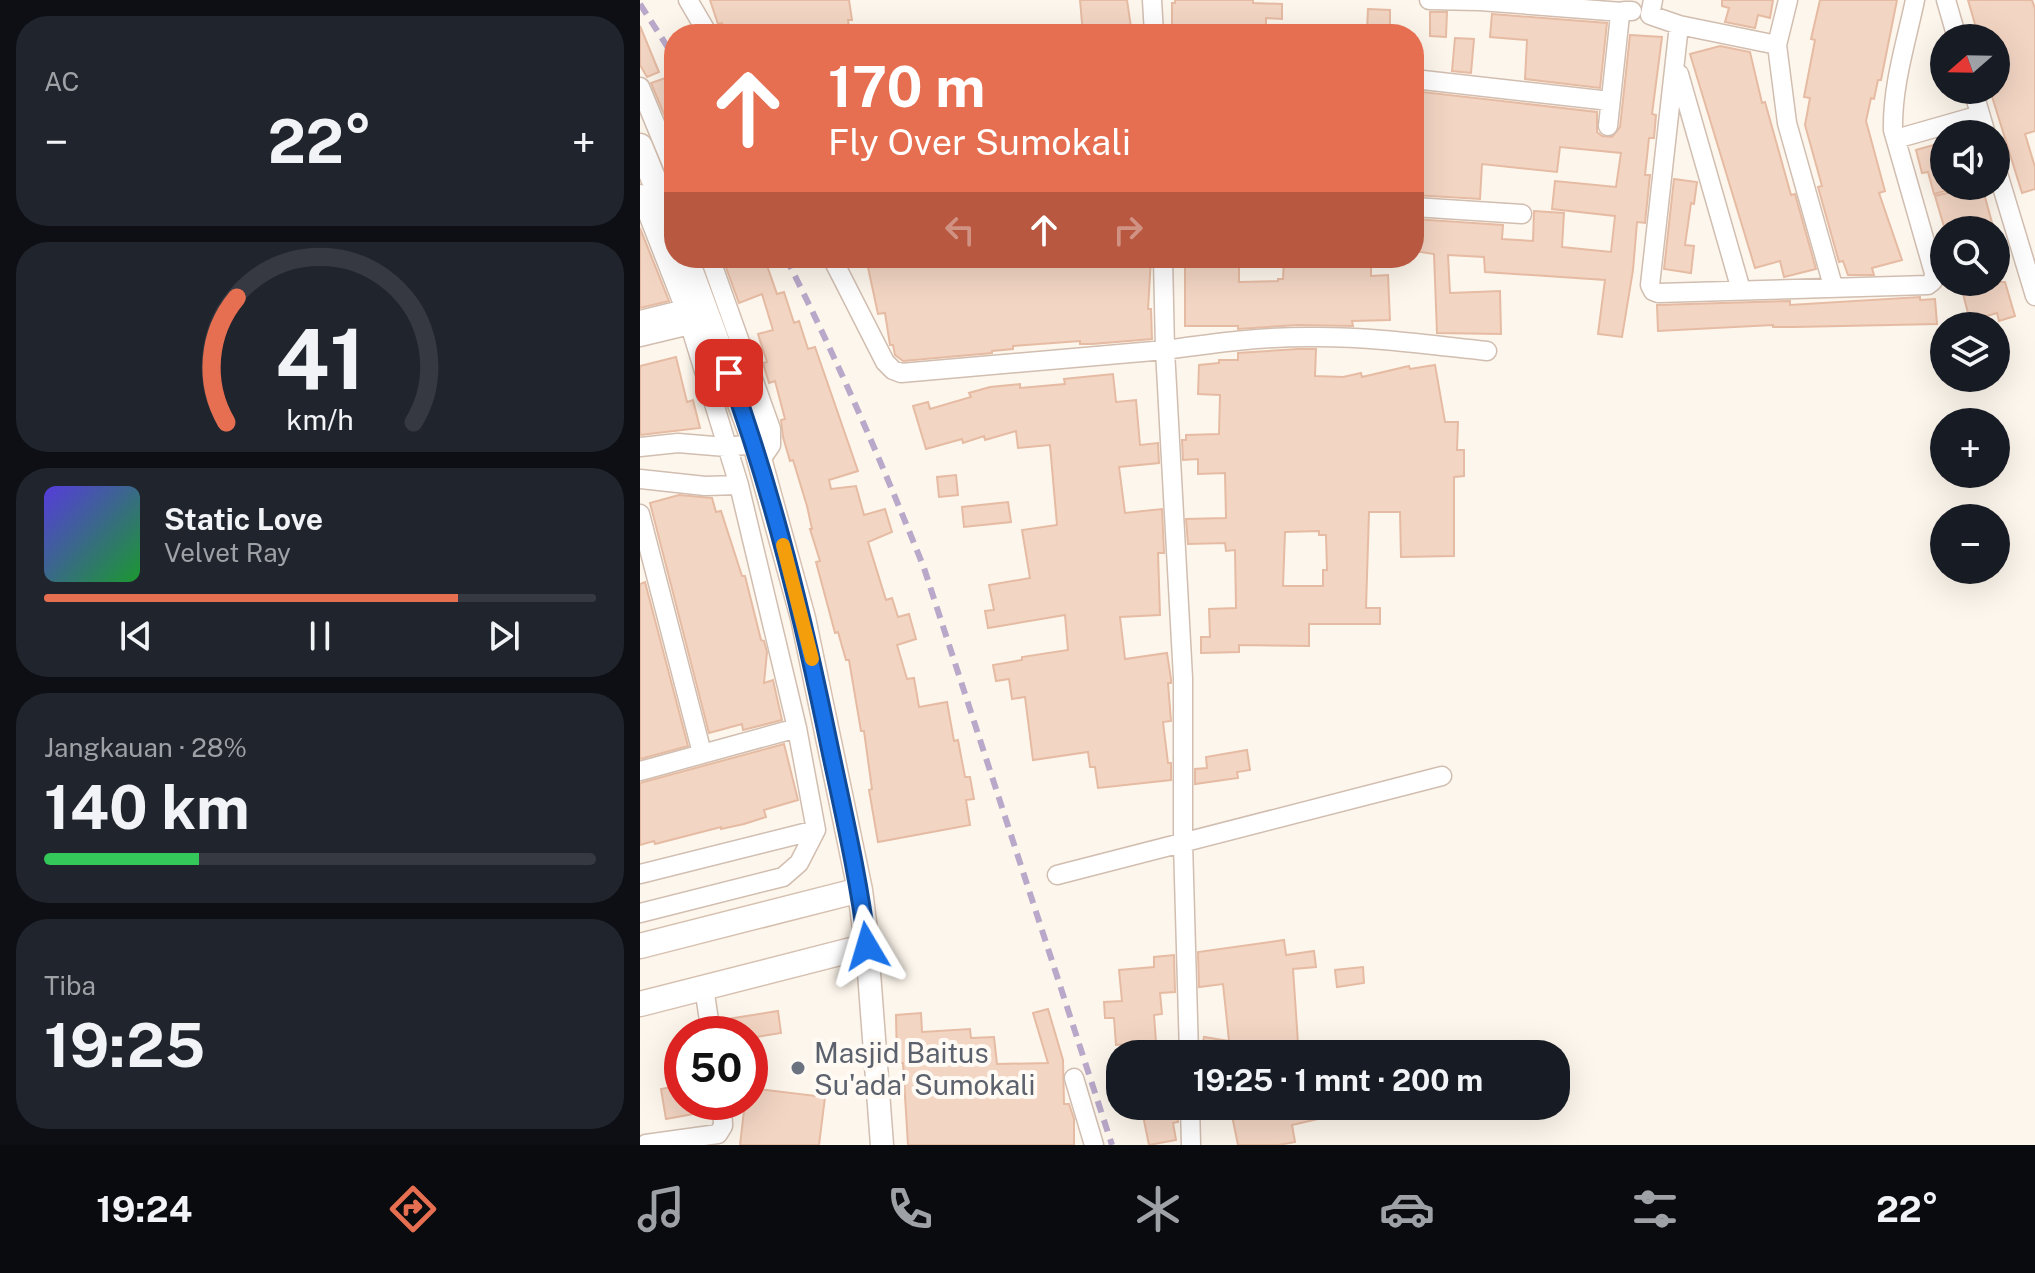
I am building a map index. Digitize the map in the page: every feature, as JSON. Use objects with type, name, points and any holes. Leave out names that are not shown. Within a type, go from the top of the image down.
[{"type":"main road","points":[[640,146],[664,205]]},
{"type":"main road","points":[[640,1004],[867,946],[860,890],[803,618],[755,444],[690,268]]},
{"type":"main road","points":[[640,946],[860,890]]},
{"type":"street","points":[[688,0],[702,24]]},
{"type":"street","points":[[1152,0],[1153,24]]},
{"type":"street","points":[[1429,0],[1622,12],[1652,7],[1679,25],[1777,45]]},
{"type":"street","points":[[1788,0],[1777,45],[1783,100],[1833,286]]},
{"type":"street","points":[[1679,25],[1650,285],[1653,291],[1928,285],[1933,281],[1934,273],[1896,139],[1893,112],[1915,0]]},
{"type":"street","points":[[1946,0],[1953,24]]},
{"type":"street","points":[[1608,126],[1622,12]]},
{"type":"street","points":[[1675,63],[1741,290]]},
{"type":"street","points":[[1424,80],[1610,101]]},
{"type":"street","points":[[640,87],[664,145]]},
{"type":"street","points":[[1977,104],[1982,120]]},
{"type":"street","points":[[1896,139],[1980,115]]},
{"type":"street","points":[[640,194],[664,256]]},
{"type":"street","points":[[2006,200],[2035,296]]},
{"type":"street","points":[[1424,208],[1522,214]]},
{"type":"street","points":[[640,913],[783,877],[799,863],[816,830],[797,728],[739,485],[688,317],[669,268]]},
{"type":"street","points":[[640,447],[678,443],[726,447],[771,445],[771,429],[714,268]]},
{"type":"street","points":[[837,268],[885,362],[896,372],[1313,337],[1402,341],[1487,351]]},
{"type":"street","points":[[1163,268],[1183,678],[1183,843],[1189,1040]]},
{"type":"street","points":[[640,320],[688,317]]},
{"type":"street","points":[[640,337],[688,317]]},
{"type":"street","points":[[640,479],[705,486],[739,485]]},
{"type":"street","points":[[640,514],[702,753]]},
{"type":"street","points":[[640,771],[797,728]]},
{"type":"street","points":[[1057,875],[1442,776]]},
{"type":"street","points":[[812,808],[841,801]]},
{"type":"street","points":[[640,874],[816,830]]},
{"type":"street","points":[[867,946],[882,1145]]},
{"type":"street","points":[[704,987],[708,1016]]},
{"type":"street","points":[[1074,1078],[1094,1145]]},
{"type":"street","points":[[646,1144],[714,1137],[723,1126],[723,1120]]},
{"type":"street","points":[[1190,1120],[1191,1145]]},
{"type":"building","points":[[710,0],[849,0],[852,20],[848,20],[849,24],[718,24]]},
{"type":"building","points":[[1080,0],[1127,0],[1131,24],[1082,24]]},
{"type":"building","points":[[1175,0],[1253,0],[1253,3],[1282,4],[1282,19],[1266,18],[1266,24],[1172,24],[1172,3]]},
{"type":"building","points":[[1722,0],[1773,0],[1770,18],[1758,15],[1755,28],[1725,22],[1729,8],[1722,6]]},
{"type":"building","points":[[1820,0],[1897,0],[1881,80],[1878,80],[1874,99],[1871,98],[1866,121],[1885,191],[1879,193],[1902,260],[1872,268],[1874,275],[1848,275],[1843,261],[1839,262],[1805,125],[1810,98],[1804,97],[1815,40],[1811,39]]},
{"type":"building","points":[[1968,0],[2032,0],[2035,9],[2035,131],[2025,134],[2035,167],[2035,189],[2022,193],[2010,154],[2010,120],[1999,120],[1994,104],[2010,104],[2010,24],[1975,24]]},
{"type":"building","points":[[1368,9],[1390,10],[1390,24],[1367,24]]},
{"type":"building","points":[[1430,12],[1447,12],[1446,37],[1430,36]]},
{"type":"building","points":[[1492,14],[1607,23],[1600,88],[1525,79],[1527,40],[1490,37]]},
{"type":"building","points":[[640,26],[659,72],[647,77],[640,65]]},
{"type":"building","points":[[1630,35],[1662,37],[1652,114],[1656,115],[1654,138],[1649,138],[1645,175],[1650,175],[1645,223],[1637,222],[1622,337],[1598,334],[1605,280],[1485,272],[1484,257],[1448,255],[1450,293],[1500,291],[1501,334],[1437,333],[1434,254],[1424,252],[1424,220],[1503,225],[1502,239],[1533,241],[1534,211],[1564,213],[1562,247],[1611,252],[1615,216],[1552,209],[1555,181],[1616,187],[1621,153],[1560,147],[1557,172],[1482,164],[1480,199],[1424,196],[1424,92],[1597,112],[1597,132],[1602,136],[1612,137],[1620,127]]},
{"type":"building","points":[[1455,38],[1474,39],[1471,73],[1452,71]]},
{"type":"building","points":[[1720,46],[1750,52],[1762,103],[1765,102],[1791,195],[1795,194],[1816,269],[1784,277],[1780,261],[1755,268],[1690,54]]},
{"type":"building","points":[[664,78],[664,114],[651,83]]},
{"type":"building","points":[[1930,146],[1930,179],[1928,172],[1922,173],[1916,150]]},
{"type":"building","points":[[1674,179],[1697,182],[1685,245],[1694,246],[1691,273],[1664,269]]},
{"type":"building","points":[[1936,200],[1986,200],[1990,216],[1941,216]]},
{"type":"building","points":[[640,228],[669,301],[640,308]]},
{"type":"building","points":[[726,268],[768,268],[777,294],[784,292],[794,323],[799,321],[808,349],[815,347],[858,471],[829,480],[831,489],[856,486],[864,515],[885,509],[892,532],[868,542],[886,600],[892,598],[898,617],[909,614],[916,639],[897,645],[907,679],[914,678],[919,707],[947,702],[965,777],[970,777],[974,799],[966,800],[970,825],[878,842],[869,790],[872,789],[864,731],[861,731],[849,660],[846,660],[838,632],[835,633],[816,562],[820,561],[807,506],[783,437],[781,420],[785,419],[775,381],[769,383],[763,363],[767,362],[758,334],[773,330],[762,294],[739,303]]},
{"type":"building","points":[[868,268],[1150,268],[1148,309],[1151,309],[1152,339],[1013,346],[1013,349],[992,353],[903,361],[895,355],[893,345],[890,345],[885,313],[878,314]]},
{"type":"building","points":[[1185,268],[1239,268],[1239,282],[1278,281],[1283,279],[1284,268],[1371,268],[1371,276],[1388,275],[1390,320],[1352,321],[1353,326],[1298,325],[1238,329],[1238,326],[1185,326]]},
{"type":"building","points":[[1964,296],[2009,296],[2015,316],[2010,318],[2010,312],[1968,312]]},
{"type":"building","points":[[1920,297],[1920,300],[1935,299],[1936,312],[1930,312],[1930,324],[1773,325],[1658,331],[1657,305],[1790,301],[1790,305]]},
{"type":"building","points":[[1316,349],[1315,376],[1343,377],[1361,373],[1362,377],[1409,366],[1410,369],[1435,365],[1445,422],[1458,422],[1457,450],[1464,450],[1464,476],[1454,477],[1454,556],[1401,557],[1400,512],[1369,512],[1366,608],[1380,608],[1380,624],[1309,624],[1309,646],[1239,645],[1239,652],[1201,653],[1201,637],[1210,637],[1209,609],[1236,608],[1235,550],[1226,551],[1225,543],[1188,544],[1186,519],[1226,518],[1225,473],[1198,474],[1198,459],[1183,460],[1182,440],[1186,440],[1186,435],[1219,434],[1220,395],[1198,394],[1199,365],[1219,363],[1219,360],[1238,360],[1238,353]],"holes":[[[1319,531],[1319,535],[1326,535],[1327,570],[1323,570],[1323,586],[1283,586],[1285,532]]]},
{"type":"building","points":[[676,357],[687,402],[693,400],[700,428],[640,435],[640,366]]},
{"type":"building","points":[[1113,374],[1116,402],[1136,400],[1140,445],[1158,443],[1159,463],[1119,467],[1125,513],[1162,509],[1164,553],[1158,553],[1160,615],[1120,617],[1125,659],[1167,653],[1171,679],[1168,683],[1171,721],[1163,722],[1171,780],[1098,788],[1095,767],[1090,767],[1088,752],[1033,760],[1025,697],[1012,699],[1009,679],[996,681],[993,665],[1068,650],[1065,615],[988,628],[985,611],[994,610],[989,585],[1030,578],[1022,530],[1057,525],[1050,445],[1018,448],[1016,431],[985,440],[984,436],[963,443],[962,439],[926,449],[913,406],[928,402],[930,409],[971,397],[969,393],[990,387],[1065,384],[1064,379]]},
{"type":"building","points":[[956,475],[958,495],[939,497],[937,477]]},
{"type":"building","points":[[679,495],[712,498],[716,512],[721,511],[742,576],[745,576],[761,640],[767,652],[764,683],[773,680],[782,720],[743,730],[742,724],[709,733],[650,503]]},
{"type":"building","points":[[1008,502],[1011,522],[964,527],[962,507]]},
{"type":"building","points":[[645,582],[688,746],[640,759],[640,584]]},
{"type":"building","points":[[784,744],[798,800],[764,810],[766,817],[744,824],[640,845],[640,783]]},
{"type":"building","points":[[1247,750],[1250,770],[1237,772],[1238,778],[1195,784],[1195,769],[1207,768],[1206,757]]},
{"type":"building","points":[[1284,940],[1286,955],[1314,951],[1316,967],[1293,969],[1298,1040],[1229,1040],[1223,984],[1199,987],[1198,952]]},
{"type":"building","points":[[1174,955],[1175,992],[1160,993],[1162,1014],[1154,1015],[1156,1040],[1116,1040],[1114,1018],[1105,1018],[1104,1002],[1122,1001],[1119,970],[1154,967],[1154,957]]},
{"type":"building","points":[[1363,967],[1364,983],[1337,987],[1335,970]]},
{"type":"building","points":[[1048,1009],[1063,1060],[1064,1104],[1069,1104],[1074,1119],[1074,1145],[908,1145],[903,1063],[897,1063],[896,1015],[921,1013],[922,1032],[970,1029],[971,1038],[994,1037],[997,1064],[1048,1063],[1033,1013]]},
{"type":"building","points":[[778,1011],[781,1033],[768,1035],[768,1016],[746,1016]]},
{"type":"building","points":[[768,1090],[825,1097],[819,1145],[740,1145],[743,1120],[768,1120]]},
{"type":"building","points":[[1144,1120],[1178,1120],[1173,1123],[1176,1140],[1149,1145]]},
{"type":"building","points":[[1233,1120],[1314,1120],[1292,1125],[1295,1142],[1238,1145]]},
{"type":"railway","points":[[640,4],[664,41]]},
{"type":"railway","points":[[791,268],[858,412],[924,568],[1112,1145]]},
{"type":"slow traffic","points":[[783,545],[812,659]]},
{"type":"place","name":"Masjid Baitus Su'ada' Sumokali","points":[[798,1068]]},
{"type":"route","points":[[729,373],[760,461],[803,618],[860,890],[867,946]]}]
